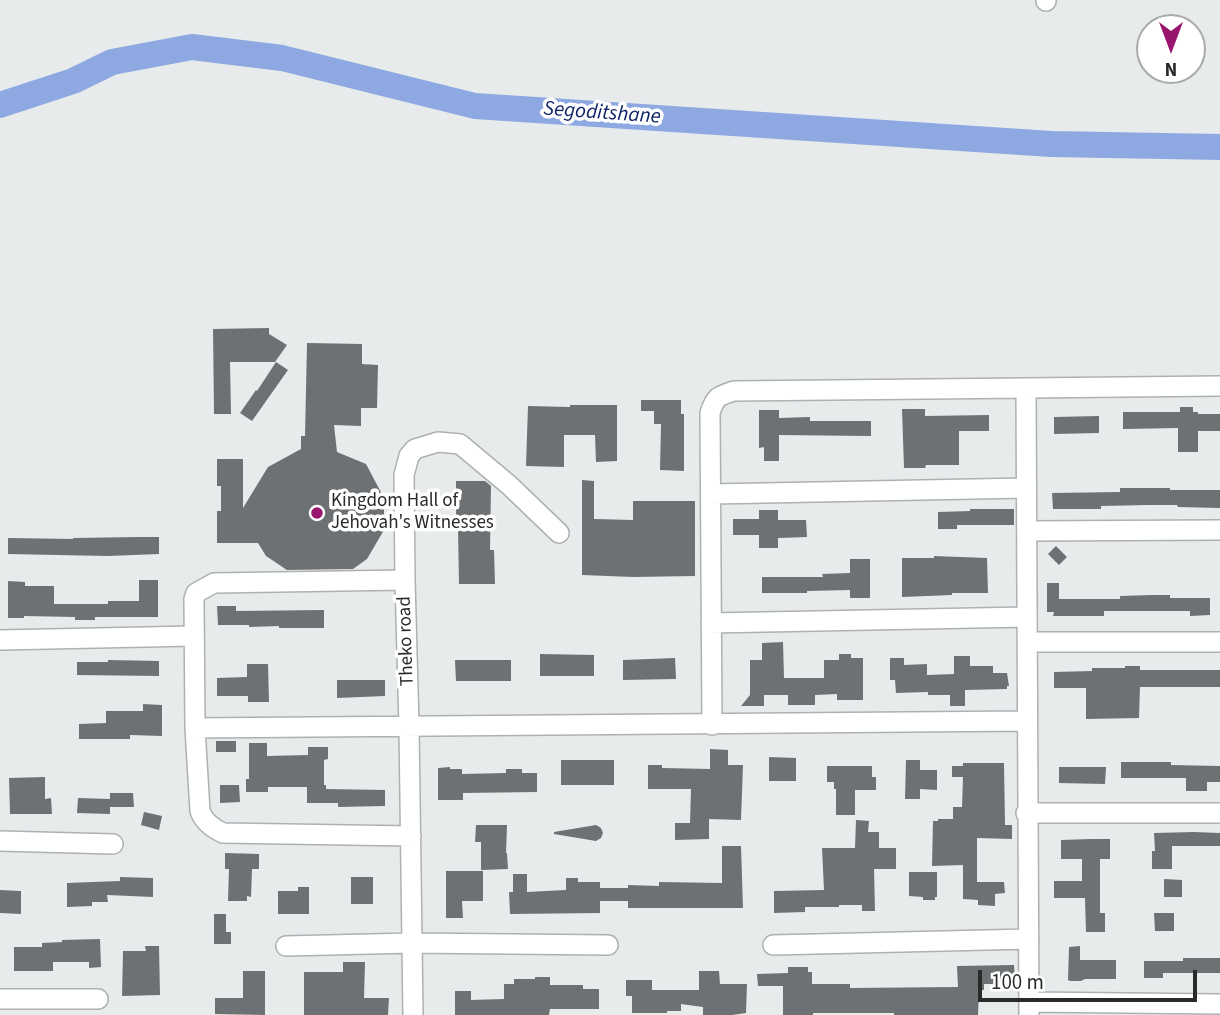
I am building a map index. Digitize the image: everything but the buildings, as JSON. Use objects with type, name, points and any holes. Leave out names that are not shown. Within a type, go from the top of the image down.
[{"type":"street","points":[[712,724],[710,413],[714,401],[720,395],[734,391],[1220,386]]},
{"type":"street","points":[[1026,388],[1029,1009],[1189,1009],[1220,1004]]},
{"type":"street","name":"Theko road","points":[[413,1015],[404,475],[409,456],[415,449],[425,445],[438,442],[460,444],[509,485],[559,533]]},
{"type":"street","points":[[712,494],[1026,488]]},
{"type":"street","points":[[1027,531],[1220,530]]},
{"type":"street","points":[[405,580],[214,583],[196,593],[195,728],[200,811],[203,819],[214,829],[223,833],[411,836]]},
{"type":"street","points":[[711,623],[1027,617]]},
{"type":"street","points":[[0,640],[194,636]]},
{"type":"street","points":[[1028,642],[1220,642]]},
{"type":"street","points":[[195,728],[1026,721]]},
{"type":"street","points":[[1027,813],[1220,813]]},
{"type":"street","points":[[0,841],[113,844]]},
{"type":"street","points":[[773,945],[1029,939]]},
{"type":"street","points":[[286,946],[412,943],[608,945]]},
{"type":"street","points":[[0,999],[98,999]]},
{"type":"waterway","name":"Segoditshane","points":[[0,105],[73,81],[112,62],[192,47],[282,58],[475,106],[1051,144],[1220,147]]},
{"type":"place","name":"Kingdom Hall of Jehovah's Witnesses","points":[[317,513]]}]
